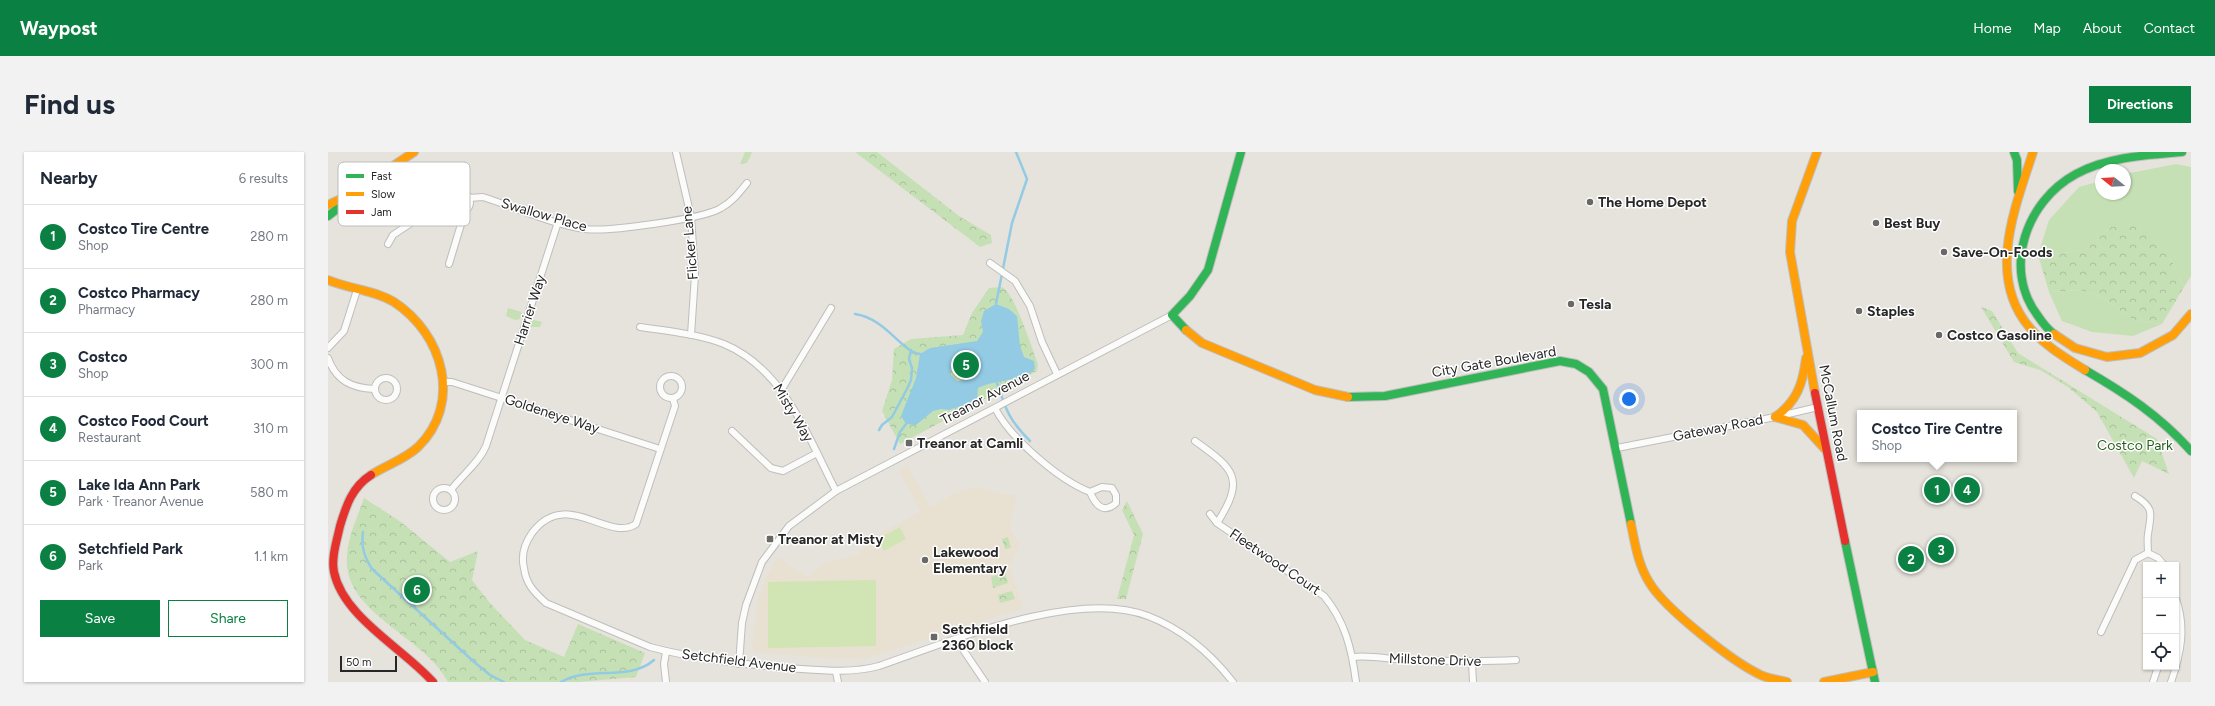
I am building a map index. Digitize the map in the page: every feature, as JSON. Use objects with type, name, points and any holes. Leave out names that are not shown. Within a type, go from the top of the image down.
[{"type":"main road","points":[[398,162],[414,152]]},
{"type":"main road","name":"Treanor Avenue","points":[[1172,315],[1197,288],[1208,270],[1242,152]]},
{"type":"main road","name":"McCallum Road","points":[[1817,152],[1799,196],[1792,221],[1790,239],[1792,270],[1827,453],[1875,682]]},
{"type":"main road","points":[[2014,152],[2018,183],[2016,208]]},
{"type":"main road","points":[[2033,152],[2009,236],[2007,255],[2008,286],[2016,308],[2028,328],[2045,345],[2148,409],[2169,425],[2191,451]]},
{"type":"main road","points":[[2182,152],[2140,156],[2082,170],[2051,191],[2029,219],[2019,249],[2018,273],[2026,301],[2041,325],[2058,340],[2084,352],[2109,357],[2132,355],[2155,347],[2174,335],[2191,314]]},
{"type":"main road","points":[[328,199],[338,197]]},
{"type":"main road","points":[[328,205],[338,200]]},
{"type":"main road","points":[[328,216],[338,208]]},
{"type":"main road","points":[[328,280],[392,301],[416,318],[433,340],[441,361],[444,382],[442,402],[431,430],[414,450],[371,473],[354,491],[336,540],[331,571],[343,596],[359,615],[421,667],[432,682]]},
{"type":"main road","name":"City Gate Boulevard","points":[[1172,315],[1181,327],[1202,343],[1315,390],[1351,398],[1385,396],[1560,361],[1578,365],[1593,374],[1603,388],[1617,448],[1637,555],[1643,570],[1658,596],[1674,612],[1738,662],[1764,676],[1787,682]]},
{"type":"main road","points":[[1775,417],[1786,411],[1800,391],[1807,350]]},
{"type":"main road","points":[[1775,417],[1803,426],[1819,442],[1827,453]]},
{"type":"main road","points":[[1824,682],[1873,672]]},
{"type":"street","name":"Flicker Lane","points":[[676,152],[691,217],[695,275],[691,335]]},
{"type":"street","name":"Swallow Place","points":[[470,198],[484,197],[578,228],[596,229],[639,226],[691,217],[719,209],[734,199],[747,183]]},
{"type":"street","name":"Harrier Way","points":[[451,490],[482,454],[558,222]]},
{"type":"street","name":"Swallow Place","points":[[388,244],[393,235],[407,226]]},
{"type":"street","points":[[448,264],[460,226]]},
{"type":"street","points":[[990,263],[1015,281],[1030,306],[1042,342],[1057,374]]},
{"type":"street","points":[[328,348],[344,331],[357,290]]},
{"type":"street","points":[[782,389],[831,308]]},
{"type":"street","name":"Treanor Avenue","points":[[739,664],[742,623],[746,605],[762,562],[789,526],[836,491],[1172,315]]},
{"type":"street","name":"Misty Way","points":[[640,327],[691,335],[723,344],[746,355],[765,371],[782,389],[836,491]]},
{"type":"street","points":[[328,358],[337,375],[345,382],[355,387],[374,388]]},
{"type":"street","name":"Goldeneye Way","points":[[444,382],[452,382],[660,449]]},
{"type":"street","name":"Setchfield Avenue","points":[[673,399],[675,406],[636,524],[623,529],[574,514],[555,516],[538,526],[527,541],[522,561],[526,578],[533,592],[546,602],[650,647],[666,652],[739,664],[836,672],[874,667],[1029,617],[1083,609],[1119,609],[1147,615],[1176,630],[1211,658],[1233,682]]},
{"type":"street","name":"Gateway Road","points":[[1617,448],[1775,417],[1818,407]]},
{"type":"street","points":[[995,408],[1000,418],[1032,453],[1079,487],[1090,492],[1098,506],[1103,509],[1108,509],[1116,504],[1116,495],[1112,488],[1102,487],[1090,492]]},
{"type":"street","points":[[732,431],[771,468],[783,471],[817,453]]},
{"type":"street","points":[[1195,441],[1220,460],[1232,475],[1233,495],[1217,523]]},
{"type":"street","points":[[2135,496],[2146,503],[2150,510],[2152,519],[2148,534],[2148,553]]},
{"type":"street","name":"Fleetwood Court","points":[[1210,514],[1217,523],[1324,596],[1340,618],[1353,657],[1356,682]]},
{"type":"street","points":[[2148,553],[2158,558],[2161,562]]},
{"type":"street","points":[[2101,632],[2135,560],[2148,553]]},
{"type":"street","points":[[2171,682],[2180,657],[2183,640],[2180,628],[2179,607]]},
{"type":"street","points":[[960,639],[964,651],[985,682]]},
{"type":"street","points":[[666,652],[664,664],[666,682]]},
{"type":"street","name":"Millstone Drive","points":[[1353,657],[1368,656],[1386,659],[1472,663],[1516,660]]},
{"type":"street","points":[[1472,663],[1473,682]]},
{"type":"street","points":[[2152,682],[2157,670]]},
{"type":"street","points":[[836,672],[838,682]]},
{"type":"shaded area","name":"Lakewood Elementary","points":[[908,466],[930,507],[954,494],[976,487],[1002,494],[1016,495],[1010,530],[1020,544],[1010,567],[1023,608],[867,658],[840,659],[755,652],[752,647],[758,601],[765,580],[778,557],[808,577],[824,563],[858,555],[873,537],[921,512],[899,471]]},
{"type":"green space","points":[[745,152],[752,152],[747,163],[740,164]]},
{"type":"green space","points":[[855,152],[877,152],[959,216],[991,235],[992,243],[980,247]]},
{"type":"green space","points":[[2176,164],[2191,167],[2191,276],[2184,287],[2171,259],[2111,227],[2084,251],[2038,255],[2049,220],[2079,187],[2095,183],[2095,200],[2131,200],[2131,173]]},
{"type":"green space","points":[[2137,225],[2171,259],[2184,287],[2162,324],[2133,320],[2102,297],[2080,290],[2049,292],[2038,255],[2084,251],[2111,227]]},
{"type":"green space","points":[[1002,287],[1007,291],[1012,299],[1023,322],[1038,364],[1037,371],[900,444],[882,411],[892,380],[894,349],[911,339],[963,335],[972,313],[989,288]]},
{"type":"green space","points":[[2080,290],[2102,297],[2133,320],[2162,324],[2133,336],[2092,332],[2062,321],[2049,292]]},
{"type":"green space","name":"Costco Park","points":[[1981,307],[1992,311],[2018,353],[2157,439],[2169,474],[2142,461],[2134,478],[2097,412],[2068,387],[2040,370],[2014,362]]},
{"type":"green space","points":[[508,308],[522,312],[520,319],[515,320],[506,316]]},
{"type":"green space","points":[[531,319],[542,322],[540,327],[528,327]]},
{"type":"green space","points":[[364,498],[401,522],[450,562],[478,551],[472,580],[489,602],[525,640],[564,657],[578,624],[645,653],[636,677],[579,682],[448,682],[437,666],[422,651],[371,609],[357,593],[349,576],[347,556],[348,549],[351,534]]},
{"type":"green space","points":[[1127,501],[1143,534],[1126,599],[1117,599],[1134,535],[1122,510]]},
{"type":"green space","points":[[900,527],[906,539],[884,551],[878,539]]},
{"type":"green space","points":[[1008,537],[1011,548],[1005,549],[1002,539]]},
{"type":"green space","points":[[1005,572],[1008,583],[993,588],[991,577]]},
{"type":"green space","points":[[876,580],[876,646],[768,648],[768,582]]},
{"type":"green space","points":[[1012,591],[1015,599],[1000,603],[998,595]]},
{"type":"water","points":[[996,304],[1009,309],[1017,316],[1020,346],[1024,357],[1034,361],[1035,369],[1022,376],[978,388],[977,400],[973,403],[948,410],[941,409],[933,411],[916,425],[906,424],[901,416],[916,378],[920,354],[930,348],[977,341],[983,332],[981,321],[984,311]],"holes":[[[956,365],[964,367],[966,374],[962,381],[957,381],[950,374],[951,369]]]},
{"type":"waterway","points":[[996,304],[1012,223],[1027,179],[1016,152]]},
{"type":"waterway","points":[[855,314],[866,317],[875,322],[913,352],[920,354]]},
{"type":"waterway","points":[[879,430],[882,425],[892,417],[911,380],[912,368],[909,359],[911,350]]},
{"type":"waterway","points":[[997,383],[1009,414],[1017,427],[1030,441]]},
{"type":"waterway","points":[[894,449],[900,432],[906,424]]},
{"type":"waterway","points":[[363,532],[362,542],[364,551],[372,569],[473,661],[490,675],[504,682]]},
{"type":"waterway","points":[[561,682],[584,674],[633,670],[644,667],[654,660]]},
{"type":"traffic: fast","points":[[1186,330],[1172,315],[1190,296],[1208,270],[1241,152]]},
{"type":"traffic: fast","points":[[2014,152],[2017,160],[2018,191]]},
{"type":"traffic: fast","points":[[2054,334],[2041,321],[2027,298],[2022,278],[2021,258],[2025,238],[2033,218],[2044,201],[2059,186],[2076,174],[2088,168],[2114,160],[2182,152]]},
{"type":"traffic: fast","points":[[328,216],[338,208]]},
{"type":"traffic: fast","points":[[1348,397],[1385,396],[1560,361],[1576,364],[1589,372],[1603,389],[1631,524]]},
{"type":"traffic: fast","points":[[2085,370],[2114,387],[2141,406],[2167,427],[2191,451]]},
{"type":"traffic: fast","points":[[1845,541],[1875,682]]},
{"type":"traffic: slow","points":[[399,162],[414,152]]},
{"type":"traffic: slow","points":[[1815,393],[1790,252],[1792,221],[1817,152]]},
{"type":"traffic: slow","points":[[2033,152],[2019,196],[2008,242],[2007,265],[2009,287],[2017,308],[2030,328],[2056,351],[2085,370]]},
{"type":"traffic: slow","points":[[328,205],[338,200]]},
{"type":"traffic: slow","points":[[328,280],[344,286],[370,292],[394,302],[411,316],[425,332],[435,350],[441,370],[443,390],[440,410],[432,429],[413,452],[371,475]]},
{"type":"traffic: slow","points":[[2054,334],[2075,348],[2107,357],[2140,353],[2173,335],[2191,314]]},
{"type":"traffic: slow","points":[[1186,330],[1202,343],[1315,390],[1348,397]]},
{"type":"traffic: slow","points":[[1775,417],[1789,405],[1798,391],[1803,376],[1806,358]]},
{"type":"traffic: slow","points":[[1775,417],[1803,425],[1825,449]]},
{"type":"traffic: slow","points":[[1631,524],[1637,554],[1645,575],[1657,593],[1669,606],[1701,634],[1735,660],[1763,676],[1787,682]]},
{"type":"traffic: slow","points":[[1824,682],[1873,672]]},
{"type":"traffic: jam","points":[[1815,393],[1845,541]]},
{"type":"traffic: jam","points":[[371,475],[354,491],[345,511],[335,549],[333,561],[334,572],[340,588],[349,604],[376,632],[433,682]]},
{"type":"place","name":"The Home Depot","points":[[1590,202]]},
{"type":"place","name":"Best Buy","points":[[1876,223]]},
{"type":"place","name":"Save-On-Foods","points":[[1944,252]]},
{"type":"place","name":"Tesla","points":[[1571,304]]},
{"type":"place","name":"Staples","points":[[1859,311]]},
{"type":"place","name":"Costco Gasoline","points":[[1939,335]]},
{"type":"place","name":"Lake Ida Ann Park","points":[[966,365]]},
{"type":"place","name":"Treanor at Camli","points":[[909,443]]},
{"type":"place","name":"Costco Tire Centre","points":[[1937,490]]},
{"type":"place","name":"Costco Food Court","points":[[1967,490]]},
{"type":"place","name":"Treanor at Misty","points":[[770,539]]},
{"type":"place","name":"Costco","points":[[1941,550]]},
{"type":"place","name":"Costco Pharmacy","points":[[1911,559]]},
{"type":"place","name":"Lakewood Elementary","points":[[925,560]]},
{"type":"place","name":"Setchfield Park","points":[[417,590]]},
{"type":"place","name":"Setchfield 2360 block","points":[[934,637]]}]
